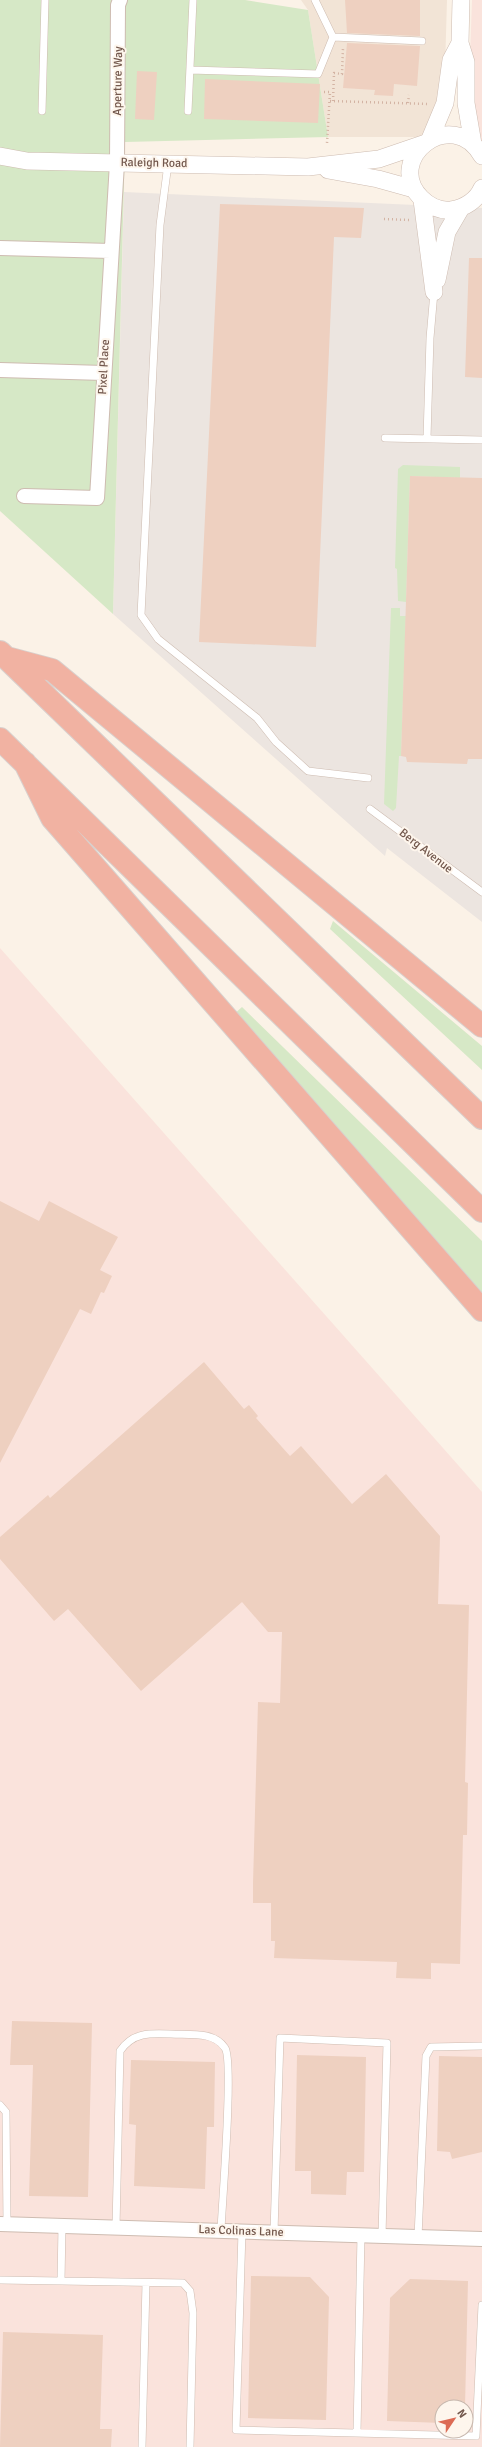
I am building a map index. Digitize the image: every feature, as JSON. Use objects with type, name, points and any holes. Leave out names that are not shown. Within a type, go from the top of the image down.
[{"type":"highway","points":[[3,655],[52,670],[482,1026]]},
{"type":"highway","points":[[3,655],[482,1118]]},
{"type":"highway","points":[[0,739],[482,1211]]},
{"type":"highway","points":[[25,763],[52,818],[482,1310]]},
{"type":"street","name":"Aperture Way","points":[[117,162],[118,5],[120,0]]},
{"type":"street","points":[[461,0],[460,43],[466,62],[466,103],[479,150]]},
{"type":"street","points":[[434,292],[418,194],[410,177],[411,165],[415,153],[426,141],[445,103],[451,60],[460,43]]},
{"type":"street","name":"Raleigh Road","points":[[0,156],[27,161],[308,166],[379,159],[447,134],[458,136],[479,150]]},
{"type":"street","name":"Pixel Place","points":[[24,496],[97,498],[117,162]]},
{"type":"street","name":"Raleigh Road","points":[[308,166],[378,179],[418,194],[441,210],[475,198]]},
{"type":"street","points":[[434,292],[447,232],[475,198]]},
{"type":"street","points":[[0,248],[111,251]]},
{"type":"street","points":[[0,370],[104,373]]},
{"type":"street","name":"Las Colinas Lane","points":[[4,2224],[482,2239]]},
{"type":"lane","points":[[42,112],[45,0]]},
{"type":"lane","points":[[188,111],[193,0]]},
{"type":"lane","points":[[190,70],[318,74],[332,37],[315,0]]},
{"type":"lane","points":[[332,37],[422,41]]},
{"type":"lane","points":[[168,164],[160,225],[141,615],[158,639],[257,718],[276,742],[308,771],[368,778]]},
{"type":"lane","points":[[426,438],[430,338],[434,292]]},
{"type":"lane","points":[[385,438],[482,440]]},
{"type":"lane","name":"Berg Avenue","points":[[370,809],[482,892]]},
{"type":"lane","points":[[116,2227],[120,2051],[126,2042],[146,2033],[207,2036],[220,2042],[228,2056],[221,2230]]},
{"type":"lane","points":[[274,2232],[280,2038],[388,2043],[382,2236]]},
{"type":"lane","points":[[418,2237],[426,2056],[432,2047],[482,2046]]},
{"type":"lane","points":[[0,2105],[6,2112],[4,2224]]},
{"type":"lane","points":[[61,2281],[62,2226]]},
{"type":"lane","points":[[242,2231],[236,2430],[476,2436],[482,2305]]},
{"type":"lane","points":[[357,2433],[361,2235]]},
{"type":"lane","points":[[0,2280],[183,2283],[190,2291],[193,2313],[190,2447]]},
{"type":"lane","points":[[142,2447],[146,2283]]},
{"type":"path","points":[[327,143],[334,73],[342,74],[343,48]]},
{"type":"path","points":[[324,92],[330,92],[331,101]]},
{"type":"path","points":[[408,103],[409,95]]},
{"type":"path","points":[[331,101],[430,104]]},
{"type":"path","points":[[384,219],[412,220]]},
{"type":"shaded area","points":[[301,0],[447,0],[443,137],[328,137],[308,10]]},
{"type":"shaded area","points":[[472,0],[482,0],[482,147],[467,146]]},
{"type":"shaded area","points":[[124,192],[482,208],[482,922],[387,848],[385,856],[113,614]]},
{"type":"shaded area","points":[[0,948],[482,1492],[482,2447],[0,2447]]},
{"type":"green space","points":[[0,0],[245,0],[308,10],[328,137],[125,142],[113,614],[0,511]]},
{"type":"green space","points":[[403,465],[460,467],[460,478],[410,476],[406,602],[398,601],[397,569],[395,568],[398,469]]},
{"type":"green space","points":[[391,608],[400,608],[400,616],[406,616],[401,756],[399,756],[396,808],[393,811],[384,804]]},
{"type":"green space","points":[[333,921],[482,1046],[482,1070],[330,929]]},
{"type":"green space","points":[[242,1007],[482,1241],[482,1299],[232,1016]]},
{"type":"building","points":[[345,0],[420,0],[420,36],[347,33]]},
{"type":"building","points":[[347,43],[420,46],[417,86],[394,84],[393,96],[374,95],[375,90],[343,88]]},
{"type":"building","points":[[137,71],[157,72],[154,120],[135,119]]},
{"type":"building","points":[[205,79],[320,84],[318,123],[204,119]]},
{"type":"building","points":[[220,204],[364,208],[361,238],[334,237],[316,647],[199,642]]},
{"type":"building","points":[[469,258],[482,258],[482,378],[465,377]]},
{"type":"building","points":[[410,476],[482,478],[482,759],[468,759],[467,764],[407,762],[406,757],[401,756]]},
{"type":"building","points":[[0,1201],[39,1221],[49,1201],[118,1237],[100,1270],[112,1276],[104,1293],[101,1292],[91,1314],[80,1309],[0,1463]]},
{"type":"building","points":[[204,1362],[244,1409],[249,1405],[258,1416],[256,1418],[290,1456],[301,1446],[352,1504],[386,1474],[440,1536],[438,1604],[469,1605],[465,1782],[468,1783],[467,1835],[463,1835],[460,1964],[431,1963],[431,1979],[396,1978],[397,1962],[274,1958],[275,1941],[271,1941],[271,1903],[253,1903],[253,1884],[258,1702],[280,1703],[282,1632],[268,1632],[242,1602],[141,1691],[68,1609],[54,1621],[0,1559],[0,1537],[48,1495],[50,1498]]},
{"type":"building","points":[[12,2021],[92,2023],[88,2197],[29,2196],[33,2065],[10,2065]]},
{"type":"building","points":[[297,2055],[366,2057],[364,2172],[347,2172],[346,2195],[311,2194],[311,2171],[295,2171]]},
{"type":"building","points":[[439,2056],[482,2057],[482,2152],[452,2159],[450,2152],[437,2151]]},
{"type":"building","points":[[131,2060],[215,2062],[214,2127],[207,2127],[205,2189],[134,2186],[136,2125],[129,2124]]},
{"type":"building","points":[[251,2276],[310,2277],[329,2297],[326,2420],[248,2418]]},
{"type":"building","points":[[410,2279],[468,2281],[465,2399],[434,2399],[434,2423],[387,2421],[390,2298]]},
{"type":"building","points":[[3,2332],[103,2335],[100,2429],[112,2429],[111,2447],[0,2447]]}]
